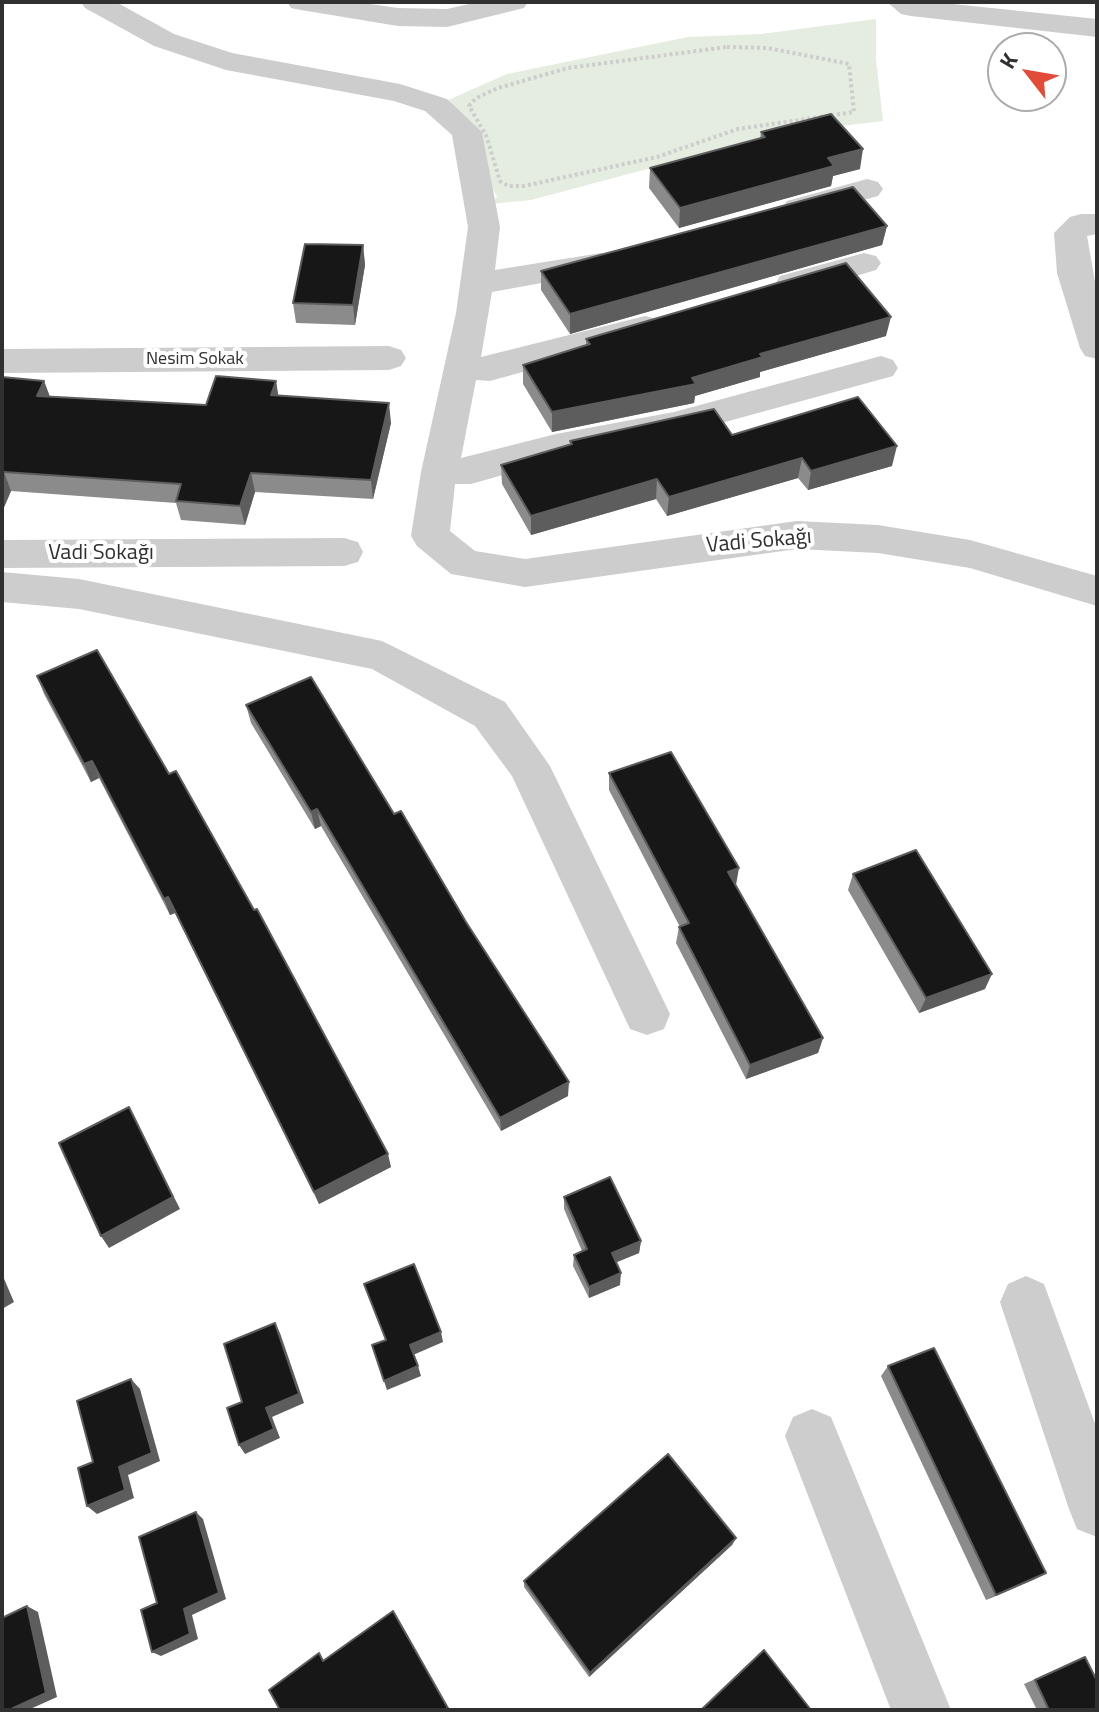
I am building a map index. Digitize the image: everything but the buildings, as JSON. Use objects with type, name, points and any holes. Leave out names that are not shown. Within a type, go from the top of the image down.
[{"type":"street","points":[[95,2],[164,40],[226,61],[400,93],[436,105],[467,132],[484,227],[477,283],[439,472],[471,471],[556,447],[674,424],[881,368]]},
{"type":"street","points":[[301,2],[398,17],[447,18],[514,2]]},
{"type":"street","points":[[901,2],[911,8],[1097,28]]},
{"type":"street","points":[[762,218],[867,189]]},
{"type":"street","points":[[1097,224],[1081,224],[1070,233],[1074,273],[1097,348]]},
{"type":"street","points":[[477,283],[582,268],[627,256]]},
{"type":"street","points":[[759,294],[864,263]]},
{"type":"street","points":[[461,368],[490,369],[535,359],[683,317]]},
{"type":"street","name":"Nesim Sokak","points":[[2,361],[389,358]]},
{"type":"street","name":"Vadi Sokağı","points":[[439,472],[430,536],[465,564],[525,573],[797,535],[878,539],[970,554],[1097,591]]},
{"type":"street","name":"Vadi Sokağı","points":[[2,554],[344,552]]},
{"type":"street","points":[[2,587],[79,594],[382,656],[490,714],[529,766],[647,1014]]},
{"type":"street","points":[[1026,1302],[1097,1509]]},
{"type":"street","points":[[812,1436],[921,1710]]},
{"type":"path","points":[[727,47],[768,48],[849,64],[854,112],[845,116],[738,129],[657,157],[524,186],[508,186],[500,181],[486,135],[469,106],[476,98],[498,88],[568,68],[727,47]]},
{"type":"shaded area","points":[[876,19],[876,59],[883,121],[782,133],[531,200],[491,204],[497,197],[446,101],[507,74],[688,37],[761,34]]}]
